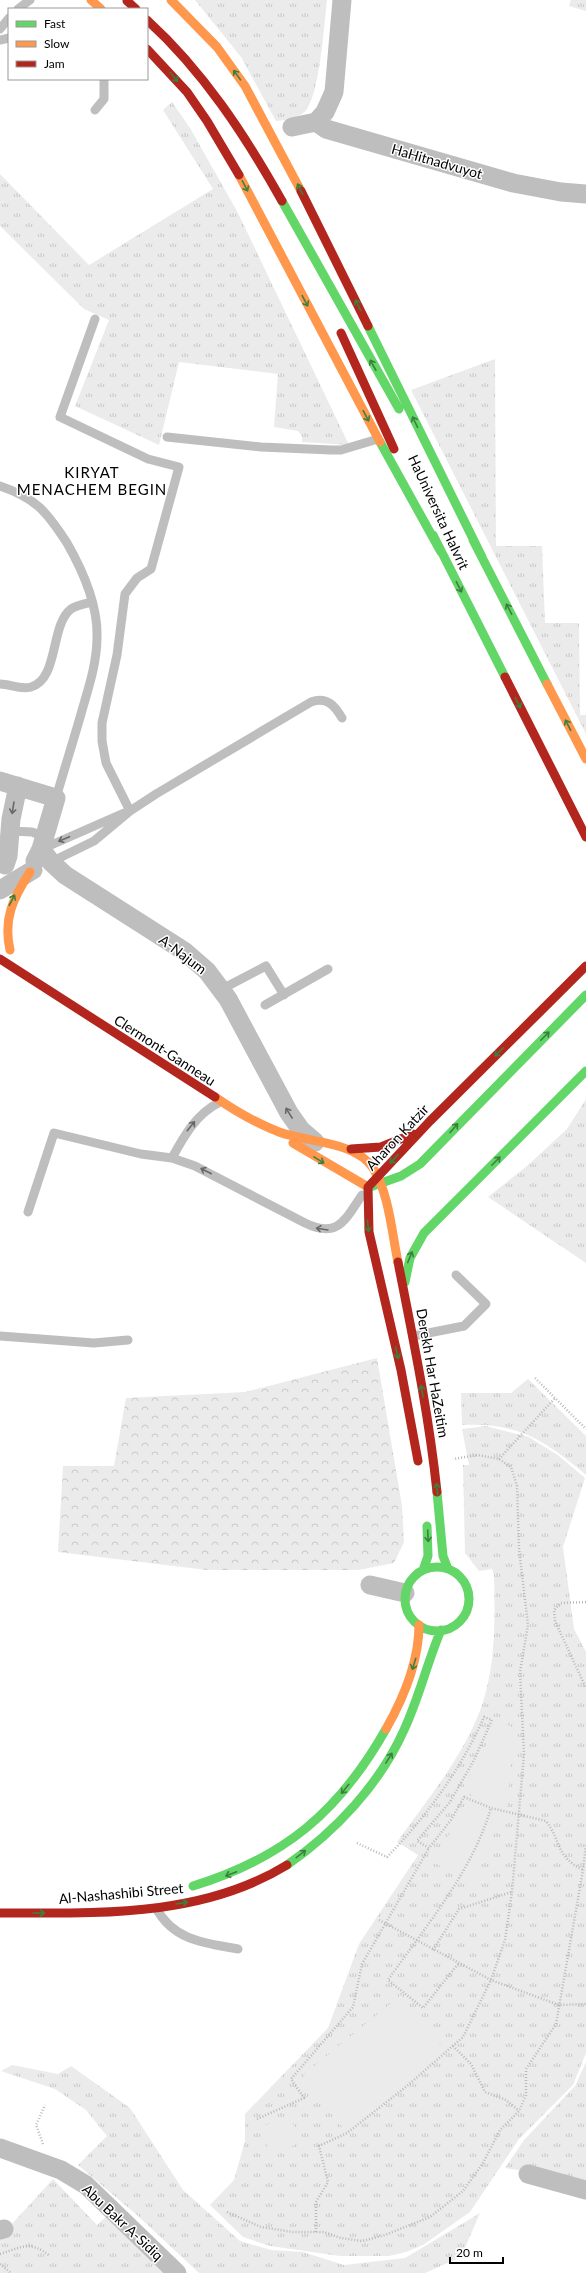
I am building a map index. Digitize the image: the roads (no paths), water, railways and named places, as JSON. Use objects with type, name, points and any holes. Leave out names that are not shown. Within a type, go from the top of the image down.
[{"type":"main road","points":[[91,0],[100,8]]},
{"type":"main road","points":[[171,0],[217,47],[245,86],[280,148],[482,557],[586,760]]},
{"type":"main road","points":[[127,1],[135,8]]},
{"type":"main road","name":"HaUniversita HaIvrit","points":[[148,21],[170,41],[229,114],[254,153],[482,557]]},
{"type":"main road","points":[[148,50],[187,92],[207,121],[241,179],[378,439],[441,552]]},
{"type":"main road","name":"HaUniversita HaIvrit","points":[[277,194],[323,294]]},
{"type":"main road","name":"HaUniversita HaIvrit","points":[[336,323],[441,552],[586,837]]},
{"type":"main road","points":[[15,956],[4,931],[6,915],[16,893],[30,872]]},
{"type":"main road","name":"Clermont-Ganneau","points":[[0,939],[43,988]]},
{"type":"main road","name":"Clermont-Ganneau","points":[[0,959],[220,1102],[275,1131],[328,1165],[368,1187]]},
{"type":"main road","name":"Aharon Katzir","points":[[380,1180],[430,1121],[586,966]]},
{"type":"main road","name":"Aharon Katzir","points":[[368,1187],[380,1180],[410,1171],[428,1157],[463,1118],[586,995]]},
{"type":"main road","points":[[408,1309],[405,1274],[410,1258],[420,1239],[586,1071]]},
{"type":"main road","points":[[351,1150],[372,1149],[398,1142],[418,1131],[430,1121]]},
{"type":"main road","name":"Clermont-Ganneau","points":[[275,1131],[351,1150],[365,1159],[380,1180]]},
{"type":"main road","name":"Derekh Har HaZeitim","points":[[380,1180],[408,1309],[434,1462],[443,1556],[448,1569]]},
{"type":"main road","points":[[368,1187],[368,1232],[401,1370],[420,1469]]},
{"type":"main road","points":[[423,1570],[428,1551],[426,1517]]},
{"type":"main road","points":[[439,1567],[448,1569],[456,1573],[466,1586],[469,1603],[462,1619],[456,1625],[441,1630],[434,1631],[419,1626],[407,1612],[405,1593],[412,1580],[423,1570],[439,1567]]},
{"type":"main road","name":"Al-Nashashibi Street","points":[[181,1888],[212,1881],[257,1863],[301,1834],[335,1802],[375,1749],[401,1700],[417,1652],[419,1626]]},
{"type":"main road","name":"Al-Nashashibi Street","points":[[0,1913],[105,1911],[155,1907],[192,1901],[228,1892],[278,1870],[299,1856],[326,1833],[357,1801],[380,1772],[396,1747],[409,1722],[441,1630]]},
{"type":"street","points":[[267,126],[278,128],[292,127],[316,122],[325,112],[334,92],[342,0]]},
{"type":"street","name":"HaHitnadvuyot","points":[[316,122],[326,129],[513,183],[561,192],[586,194]]},
{"type":"street","points":[[280,148],[283,138],[292,127]]},
{"type":"street","points":[[0,781],[56,798],[46,850],[30,872],[0,890]]},
{"type":"street","points":[[3,866],[8,856],[10,831],[18,786]]},
{"type":"street","points":[[3,866],[46,850]]},
{"type":"street","name":"A-Najum","points":[[46,850],[76,883],[184,951],[207,971],[222,989],[289,1113],[301,1130],[315,1142]]},
{"type":"street","points":[[370,1585],[405,1593]]},
{"type":"street","name":"Abu Bakr A-Sidiq","points":[[0,2148],[61,2170],[86,2185],[177,2273]]},
{"type":"street","points":[[528,2174],[586,2190]]},
{"type":"lane","points":[[19,8],[30,0]]},
{"type":"lane","points":[[0,29],[8,19]]},
{"type":"lane","points":[[95,110],[104,99],[104,80]]},
{"type":"lane","points":[[95,318],[60,417],[148,459],[179,467],[151,569],[137,578],[125,594],[117,655],[102,723],[102,741],[106,763],[130,810]]},
{"type":"lane","points":[[167,437],[261,447],[331,450],[341,450],[378,439]]},
{"type":"lane","points":[[0,486],[31,499],[55,524],[78,562],[92,602],[98,636],[96,658],[56,798]]},
{"type":"lane","points":[[0,684],[26,688],[38,683],[48,669],[67,614],[76,606],[92,602]]},
{"type":"lane","points":[[46,850],[87,829],[130,810],[311,702],[318,700],[332,704],[342,718]]},
{"type":"lane","points":[[46,850],[94,841],[130,810]]},
{"type":"lane","points":[[87,829],[94,841]]},
{"type":"lane","points":[[10,831],[32,832],[46,850]]},
{"type":"lane","points":[[222,989],[266,966],[284,995]]},
{"type":"lane","points":[[265,1005],[328,969]]},
{"type":"lane","points":[[172,1158],[191,1126],[205,1112],[220,1102]]},
{"type":"lane","points":[[28,1212],[54,1133],[141,1154],[172,1158],[195,1166],[305,1223],[324,1230],[333,1229],[343,1223],[368,1187]]},
{"type":"lane","points":[[412,1336],[464,1326],[486,1304],[456,1275]]},
{"type":"lane","points":[[0,1336],[94,1343],[128,1340]]},
{"type":"lane","points":[[155,1907],[166,1924],[188,1939],[238,1949]]},
{"type":"district","name":"KIRYAT MENACHEM BEGIN","points":[[92,480]]}]
